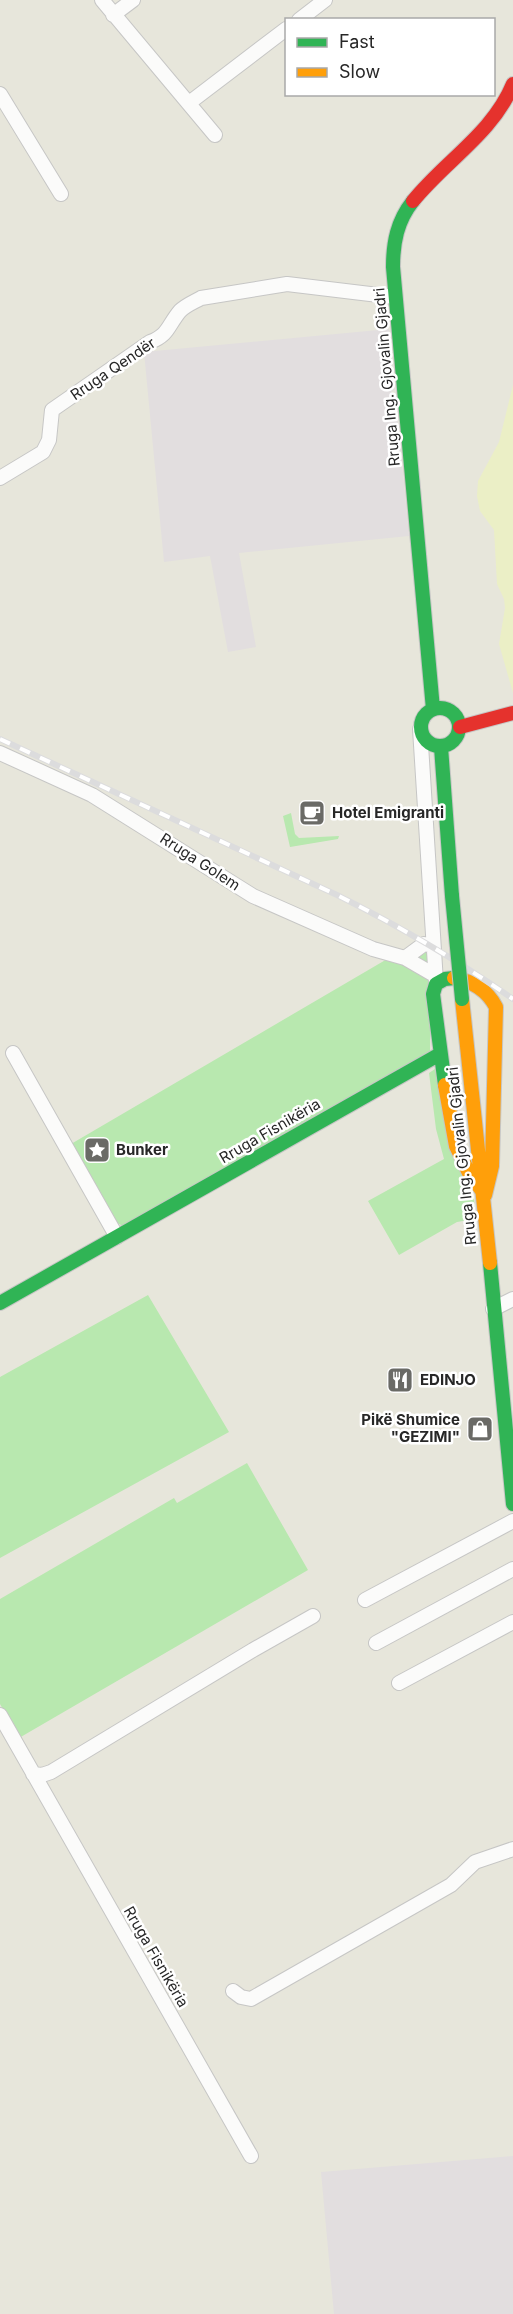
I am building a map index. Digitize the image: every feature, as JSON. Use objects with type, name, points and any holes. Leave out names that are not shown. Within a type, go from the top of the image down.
[{"type":"main road","name":"Rruga Ing. Gjovalin Gjadri","points":[[433,709],[396,297],[395,236],[400,221],[411,204],[491,121],[513,84]]},
{"type":"main road","points":[[440,708],[454,713],[460,727],[452,743],[441,747],[431,745],[424,739],[420,729],[421,721],[426,714],[433,709],[440,708]]},
{"type":"main road","points":[[460,727],[484,723],[513,713]]},
{"type":"main road","name":"Rruga Ing. Gjovalin Gjadri","points":[[441,747],[452,896],[485,1195],[493,1309],[513,1504]]},
{"type":"main road","points":[[464,979],[482,989],[493,999],[496,1007],[492,1166],[485,1195],[469,1173],[456,1146],[440,1054],[433,994],[436,980],[464,979]]},
{"type":"main road","name":"Rruga Fisnikëria","points":[[0,1304],[440,1054]]},
{"type":"street","points":[[102,0],[215,135]]},
{"type":"street","points":[[113,15],[133,0]]},
{"type":"street","points":[[302,18],[325,0]]},
{"type":"street","points":[[189,103],[285,30]]},
{"type":"street","points":[[0,94],[62,194]]},
{"type":"street","name":"Rruga Qendër","points":[[0,478],[43,452],[49,440],[52,410],[150,342],[162,337],[180,311],[190,303],[201,298],[287,284],[396,297]]},
{"type":"street","points":[[420,729],[423,745],[425,822],[436,980]]},
{"type":"street","name":"Rruga Golem","points":[[0,753],[92,795],[253,896],[373,949],[405,958],[436,980]]},
{"type":"street","points":[[405,958],[424,944],[433,946]]},
{"type":"street","points":[[13,1053],[117,1237]]},
{"type":"street","points":[[493,1309],[513,1299]]},
{"type":"street","points":[[364,1600],[513,1521]]},
{"type":"street","points":[[376,1643],[513,1569]]},
{"type":"street","points":[[33,1774],[51,1772],[313,1616]]},
{"type":"street","points":[[399,1683],[513,1622]]},
{"type":"street","name":"Rruga Fisnikëria","points":[[0,1715],[251,2156]]},
{"type":"street","points":[[233,1991],[241,1997],[251,1999],[451,1885],[475,1862],[513,1849]]},
{"type":"shaded area","points":[[389,329],[395,390],[391,391],[392,401],[396,401],[409,536],[239,553],[256,647],[228,652],[210,556],[164,562],[144,352]]},
{"type":"shaded area","points":[[291,813],[295,834],[299,838],[339,836],[338,839],[290,847],[283,816]]},
{"type":"shaded area","points":[[431,951],[430,1051],[123,1226],[117,1223],[71,1144],[394,955]]},
{"type":"shaded area","points":[[435,1069],[469,1189],[474,1198],[475,1210],[466,1212],[469,1220],[457,1222],[399,1255],[368,1201],[444,1159],[436,1129],[429,1073]]},
{"type":"shaded area","points":[[148,1295],[229,1432],[0,1558],[0,1377]]},
{"type":"shaded area","points":[[247,1463],[308,1570],[19,1738],[0,1704],[0,1599],[174,1498],[177,1503]]},
{"type":"shaded area","points":[[513,2156],[513,2314],[334,2314],[321,2172]]},
{"type":"sand","points":[[513,385],[513,693],[499,644],[505,608],[504,599],[497,584],[494,530],[480,511],[477,496],[478,481],[499,442]]},
{"type":"railway","points":[[0,739],[337,895],[427,944],[513,999]]},
{"type":"traffic: fast","points":[[413,201],[403,216],[397,232],[393,267],[433,709]]},
{"type":"traffic: fast","points":[[440,708],[454,713],[459,727],[454,741],[440,746],[426,741],[421,727],[426,713],[440,708]]},
{"type":"traffic: fast","points":[[441,747],[452,896]]},
{"type":"traffic: fast","points":[[452,896],[462,999]]},
{"type":"traffic: fast","points":[[445,1085],[433,994],[436,984],[445,979],[454,978]]},
{"type":"traffic: fast","points":[[0,1303],[440,1054]]},
{"type":"traffic: fast","points":[[490,1263],[513,1504]]},
{"type":"traffic: slow","points":[[445,1085],[456,1146],[469,1173],[485,1195],[492,1166],[496,1007],[479,987],[454,978]]},
{"type":"traffic: slow","points":[[462,999],[490,1263]]},
{"type":"traffic: jam","points":[[413,201],[481,132],[504,101],[513,84]]},
{"type":"traffic: jam","points":[[460,727],[513,713]]},
{"type":"place","name":"Hotel Emigranti","points":[[312,813]]},
{"type":"place","name":"Bunker","points":[[97,1150]]},
{"type":"place","name":"EDINJO","points":[[400,1380]]},
{"type":"place","name":"Pikë Shumice \"GEZIMI\"","points":[[480,1429]]}]
